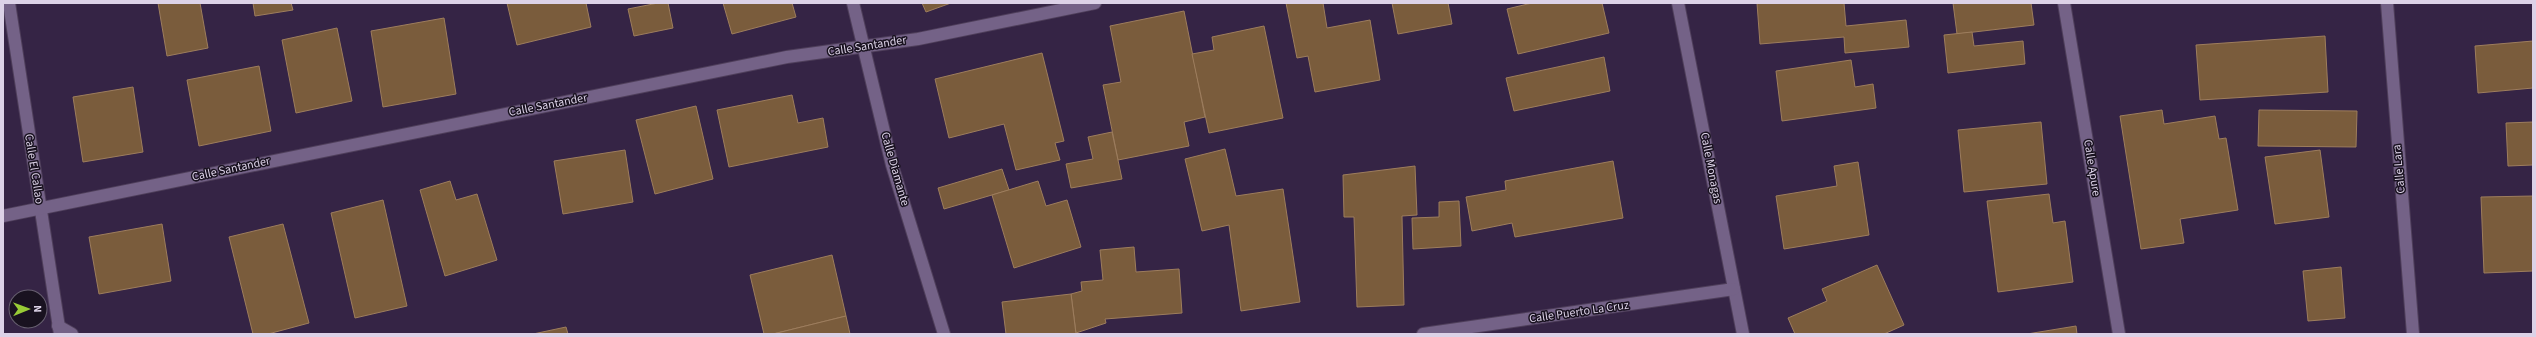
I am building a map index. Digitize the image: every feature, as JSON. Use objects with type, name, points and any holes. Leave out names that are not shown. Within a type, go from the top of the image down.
[{"type":"street","name":"Calle El Callao","points":[[9,3],[59,330]]},
{"type":"street","name":"Calle Diamante","points":[[853,3],[892,165],[944,334]]},
{"type":"street","name":"Calle Santander","points":[[3,216],[787,57],[918,38],[1095,3]]},
{"type":"street","name":"Calle Monagas","points":[[1678,3],[1743,334]]},
{"type":"street","name":"Calle Apure","points":[[2064,3],[2119,334]]},
{"type":"street","name":"Calle Lara","points":[[2387,3],[2413,334]]},
{"type":"street","name":"Calle Puerto La Cruz","points":[[1423,334],[1734,289]]},
{"type":"street","points":[[59,330],[72,334]]},
{"type":"building","points":[[158,3],[200,3],[208,48],[167,56]]},
{"type":"building","points":[[253,3],[291,3],[293,10],[255,16]]},
{"type":"building","points":[[507,3],[586,3],[591,27],[517,45]]},
{"type":"building","points":[[658,3],[668,3],[673,28],[634,36],[628,9]]},
{"type":"building","points":[[723,3],[792,3],[796,17],[732,34]]},
{"type":"building","points":[[922,3],[951,3],[926,12]]},
{"type":"building","points":[[1286,3],[1323,3],[1327,28],[1370,20],[1380,80],[1315,92],[1308,56],[1297,58]]},
{"type":"building","points":[[1392,3],[1448,3],[1452,24],[1398,34]]},
{"type":"building","points":[[1532,3],[1602,3],[1609,33],[1518,54],[1507,9]]},
{"type":"building","points":[[1757,3],[1844,3],[1846,26],[1906,20],[1909,47],[1845,53],[1844,37],[1760,44]]},
{"type":"building","points":[[1953,3],[2031,3],[2034,25],[1957,34]]},
{"type":"building","points":[[1184,11],[1205,117],[1184,122],[1189,146],[1118,160],[1103,85],[1121,82],[1110,26]]},
{"type":"building","points":[[444,18],[456,94],[383,107],[371,31]]},
{"type":"building","points":[[1264,26],[1283,118],[1209,133],[1192,54],[1214,50],[1212,37]]},
{"type":"building","points":[[337,28],[352,101],[296,113],[282,40]]},
{"type":"building","points":[[1972,32],[1974,46],[2023,41],[2025,64],[1948,73],[1944,35]]},
{"type":"building","points":[[2325,36],[2328,92],[2200,100],[2196,45]]},
{"type":"building","points":[[2533,41],[2533,88],[2478,93],[2475,46]]},
{"type":"building","points":[[1042,53],[1064,141],[1055,143],[1060,160],[1016,170],[1004,124],[949,138],[935,79]]},
{"type":"building","points":[[1604,57],[1610,91],[1514,111],[1506,78]]},
{"type":"building","points":[[1851,60],[1855,87],[1873,84],[1876,108],[1782,121],[1776,71]]},
{"type":"building","points":[[259,66],[271,131],[199,146],[187,80]]},
{"type":"building","points":[[133,87],[143,152],[83,162],[73,97]]},
{"type":"building","points":[[792,95],[798,123],[823,118],[828,147],[729,167],[717,110]]},
{"type":"building","points":[[696,106],[713,179],[655,194],[636,120]]},
{"type":"building","points":[[2162,110],[2164,124],[2215,116],[2219,139],[2226,138],[2238,210],[2180,219],[2184,243],[2141,249],[2120,116]]},
{"type":"building","points":[[2259,110],[2357,111],[2356,147],[2258,146]]},
{"type":"building","points":[[2041,122],[2047,184],[1964,192],[1958,130]]},
{"type":"building","points":[[2533,122],[2533,165],[2508,166],[2506,123]]},
{"type":"building","points":[[1112,132],[1122,179],[1071,188],[1066,164],[1093,159],[1088,137]]},
{"type":"building","points":[[1225,149],[1236,196],[1283,189],[1300,302],[1241,311],[1229,225],[1202,231],[1185,159]]},
{"type":"building","points":[[625,150],[633,202],[563,214],[554,161]]},
{"type":"building","points":[[2320,150],[2329,217],[2275,224],[2265,157]]},
{"type":"building","points":[[1613,161],[1623,218],[1515,237],[1512,223],[1472,231],[1466,197],[1506,190],[1505,181]]},
{"type":"building","points":[[1858,162],[1869,235],[1784,249],[1776,196],[1837,186],[1834,166]]},
{"type":"building","points":[[1415,166],[1417,215],[1402,216],[1404,305],[1357,307],[1354,217],[1344,217],[1343,175]]},
{"type":"building","points":[[1002,169],[1009,190],[944,209],[938,188]]},
{"type":"building","points":[[450,181],[456,200],[477,194],[497,260],[445,276],[420,190]]},
{"type":"building","points":[[1038,181],[1046,206],[1067,200],[1081,247],[1014,268],[992,195]]},
{"type":"building","points":[[2049,194],[2053,223],[2065,221],[2073,282],[1998,292],[1987,201]]},
{"type":"building","points":[[2533,196],[2533,271],[2484,273],[2481,197]]},
{"type":"building","points":[[383,200],[407,306],[355,318],[331,213]]},
{"type":"building","points":[[1459,201],[1461,246],[1413,249],[1412,218],[1439,217],[1439,202]]},
{"type":"building","points":[[162,224],[171,281],[99,294],[89,237]]},
{"type":"building","points":[[283,224],[309,323],[268,334],[253,334],[229,237]]},
{"type":"building","points":[[1134,247],[1136,272],[1179,269],[1182,313],[1105,319],[1106,323],[1076,333],[1071,294],[1082,291],[1081,282],[1103,280],[1100,250]]},
{"type":"building","points":[[832,255],[846,316],[773,334],[764,334],[750,275]]},
{"type":"building","points":[[1877,265],[1904,325],[1884,334],[1795,334],[1788,318],[1827,301],[1822,289]]},
{"type":"building","points":[[2341,267],[2345,318],[2308,321],[2303,271]]},
{"type":"building","points":[[1071,294],[1076,334],[1006,334],[1002,302]]},
{"type":"building","points":[[846,316],[850,334],[773,334]]},
{"type":"building","points":[[2076,326],[2077,334],[2027,334]]},
{"type":"building","points":[[566,327],[568,334],[533,334]]}]
